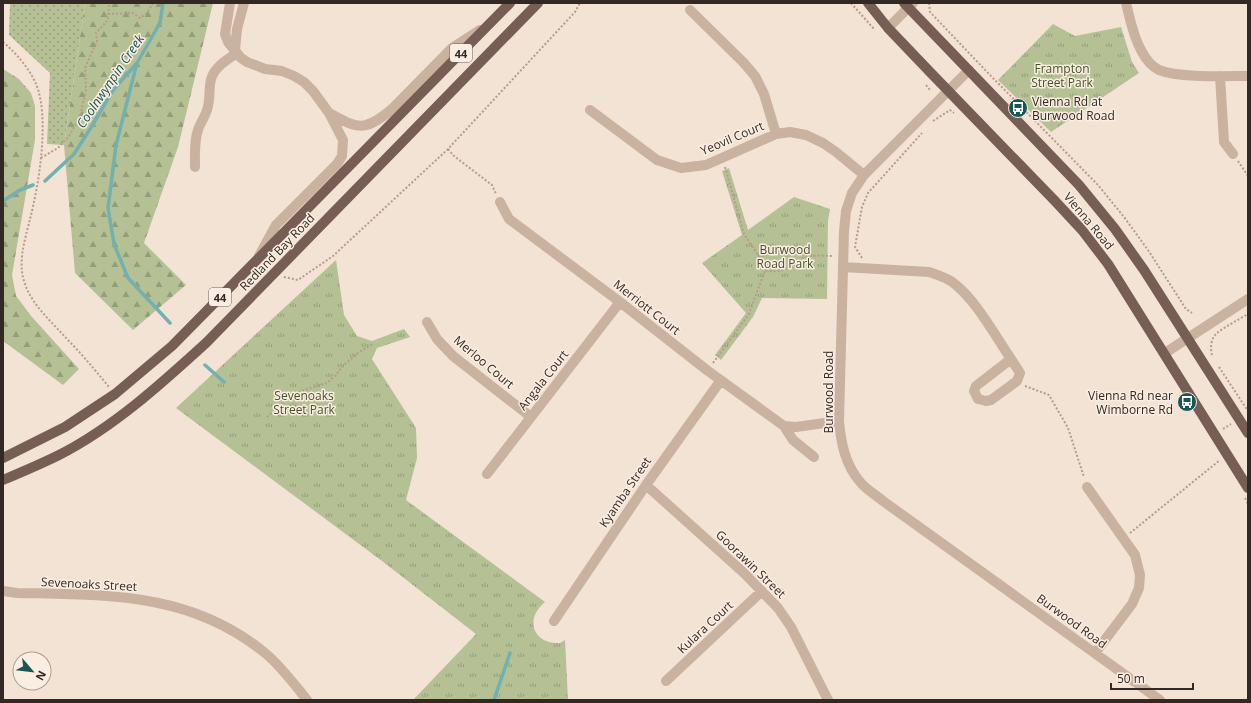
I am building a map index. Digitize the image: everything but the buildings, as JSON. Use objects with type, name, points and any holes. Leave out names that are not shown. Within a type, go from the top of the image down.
[{"type":"main road","name":"Redland Bay Road","points":[[3,458],[65,427],[115,394],[172,346],[510,3]]},
{"type":"main road","name":"Redland Bay Road","points":[[3,480],[60,455],[115,420],[168,377],[207,342],[538,3]]},
{"type":"main road","name":"Vienna Road","points":[[868,3],[888,28],[947,91],[1082,230],[1108,264],[1165,352],[1215,434],[1246,493]]},
{"type":"main road","name":"Vienna Road","points":[[908,5],[968,70],[1084,190],[1115,229],[1144,270],[1248,433]]},
{"type":"street","points":[[230,3],[225,34],[228,42],[241,58],[265,69],[282,71],[304,82],[313,91],[329,114],[342,140],[342,156],[337,164],[276,225],[255,262]]},
{"type":"street","points":[[195,167],[195,143],[198,130],[207,111],[210,83],[213,74],[218,67],[236,51],[237,29],[244,3]]},
{"type":"street","points":[[1126,3],[1136,39],[1141,50],[1148,60],[1158,69],[1171,74],[1248,76]]},
{"type":"street","points":[[888,28],[908,5]]},
{"type":"street","points":[[690,10],[744,62],[755,76],[764,94],[776,134]]},
{"type":"street","points":[[329,114],[350,125],[356,126],[371,124],[391,110],[452,48],[490,24]]},
{"type":"street","name":"Burwood Road","points":[[968,70],[864,175],[852,193],[846,211],[843,267],[839,421],[841,443],[848,463],[861,483],[883,501],[1160,700]]},
{"type":"street","points":[[1220,76],[1224,142],[1233,154]]},
{"type":"street","name":"Yeovil Court","points":[[590,110],[657,160],[681,168],[706,165],[776,134],[790,132],[806,135],[823,143],[864,175]]},
{"type":"street","name":"Merriott Court","points":[[500,202],[508,219],[620,302],[708,371],[784,426],[792,440],[814,457]]},
{"type":"street","points":[[843,267],[929,272],[940,275],[956,284],[971,299],[1011,359],[1020,373],[1017,381],[991,400],[981,401],[975,396],[974,391],[976,386],[1011,359]]},
{"type":"street","points":[[1165,352],[1248,299]]},
{"type":"street","name":"Angala Court","points":[[487,474],[620,302]]},
{"type":"street","name":"Merloo Court","points":[[428,322],[437,339],[453,356],[531,417]]},
{"type":"street","name":"Kyamba Street","points":[[554,621],[646,485],[721,380]]},
{"type":"street","points":[[784,426],[796,427],[839,421]]},
{"type":"street","name":"Goorawin Street","points":[[646,485],[762,591],[778,608],[791,626],[828,700]]},
{"type":"street","points":[[1087,487],[1135,555],[1140,575],[1139,588],[1132,604],[1095,653]]},
{"type":"street","name":"Sevenoaks Street","points":[[3,591],[17,593],[124,597],[162,603],[203,616],[236,633],[265,653],[307,700]]},
{"type":"street","name":"Kulara Court","points":[[666,681],[762,591]]},
{"type":"path","points":[[41,158],[58,148],[69,136],[80,117],[86,89],[85,68],[97,41],[96,33],[108,20],[109,3]]},
{"type":"path","points":[[108,14],[133,13],[140,18],[147,13],[153,3]]},
{"type":"path","points":[[273,275],[298,280],[333,256],[448,149],[575,12],[580,3]]},
{"type":"path","points":[[3,42],[13,51],[31,74],[37,85],[41,101],[41,158],[34,203],[23,252],[22,270],[25,284],[31,298],[115,394]]},
{"type":"path","points":[[932,122],[950,110],[956,115]]},
{"type":"path","points":[[863,261],[855,247],[862,207],[868,193],[927,128]]},
{"type":"path","points":[[448,149],[454,156],[492,184],[500,202]]},
{"type":"path","points":[[1233,154],[1248,176]]},
{"type":"path","points":[[708,371],[749,314],[765,270],[761,259],[744,234],[722,158]]},
{"type":"path","points":[[765,270],[775,272],[786,269],[798,260],[809,256],[844,256]]},
{"type":"path","points":[[1215,359],[1210,353],[1212,341],[1215,335],[1248,314]]},
{"type":"path","points":[[267,417],[295,394],[327,382],[359,352],[374,344]]},
{"type":"path","points":[[1219,366],[1248,411]]},
{"type":"path","points":[[1017,381],[1023,385],[1049,395],[1068,428],[1087,487]]},
{"type":"path","points":[[1215,434],[1239,419]]},
{"type":"path","points":[[1123,539],[1221,459],[1219,455]]},
{"type":"path","points":[[1246,493],[1248,504]]},
{"type":"green space","points":[[10,3],[85,3],[64,145],[47,144],[50,73],[9,35]]},
{"type":"green space","points":[[85,3],[213,3],[178,147],[144,243],[186,285],[133,330],[75,273],[64,145]]},
{"type":"green space","name":"Frampton Street Park","points":[[1053,24],[1075,36],[1121,27],[1132,62],[1139,73],[1051,132],[998,80]]},
{"type":"green space","points":[[3,69],[19,79],[31,93],[35,106],[35,140],[12,275],[16,296],[32,317],[79,369],[63,385],[3,341]]},
{"type":"green space","name":"Burwood Road Park","points":[[729,168],[748,230],[794,197],[830,209],[828,221],[827,299],[762,298],[753,317],[721,360],[715,355],[746,313],[702,263],[742,235],[722,171]]},
{"type":"green space","name":"Sevenoaks Street Park","points":[[336,260],[344,315],[357,336],[372,341],[404,329],[410,337],[377,348],[372,359],[416,428],[417,458],[406,500],[545,602],[535,616],[533,623],[534,629],[543,639],[551,642],[560,643],[565,640],[568,700],[413,700],[476,634],[382,561],[176,408]]},
{"type":"waterway","name":"Coolnwynpin Creek","points":[[45,181],[74,154],[113,90],[137,63],[160,23],[163,3]]},
{"type":"waterway","points":[[137,63],[116,145],[108,208],[114,244],[128,278],[170,323]]},
{"type":"waterway","name":"Coolnwynpin Creek","points":[[3,201],[20,190],[33,185]]},
{"type":"waterway","points":[[205,365],[224,382]]},
{"type":"waterway","points":[[494,700],[510,653]]},
{"type":"place","name":"Vienna Rd at Burwood Road","points":[[1018,108]]},
{"type":"place","name":"Vienna Rd near Wimborne Rd","points":[[1187,402]]}]
